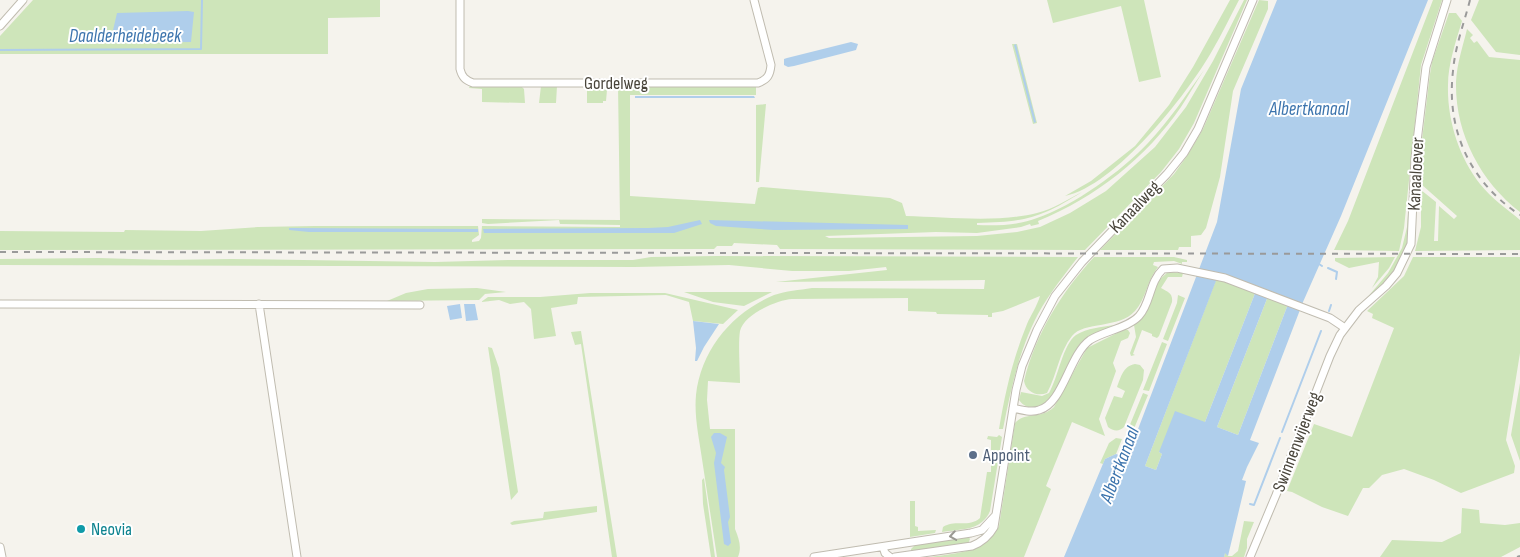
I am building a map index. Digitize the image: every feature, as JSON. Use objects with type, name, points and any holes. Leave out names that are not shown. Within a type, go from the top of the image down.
[{"type":"street","points":[[0,26],[23,0]]},
{"type":"street","name":"Gordelweg","points":[[460,0],[460,69],[461,75],[473,83],[758,83],[765,80],[770,74],[771,65],[754,0]]},
{"type":"street","name":"Kanaalweg","points":[[895,557],[972,546],[990,533],[994,527],[1012,408],[1022,366],[1037,330],[1056,296],[1082,262],[1167,174],[1184,152],[1198,129],[1253,0]]},
{"type":"street","name":"Kanaaloever","points":[[1345,328],[1366,302],[1386,286],[1397,273],[1410,244],[1415,158],[1426,67],[1447,0]]},
{"type":"street","points":[[1012,408],[1032,411],[1041,410],[1052,402],[1083,346],[1091,340],[1139,316],[1158,274],[1163,269],[1177,268],[1225,278],[1330,318],[1345,328]]},
{"type":"street","points":[[0,304],[420,305]]},
{"type":"street","points":[[259,304],[297,557]]},
{"type":"street","name":"Swinnenwijerweg","points":[[1250,557],[1330,356],[1345,328]]},
{"type":"street","points":[[814,557],[971,533],[982,530],[996,516]]},
{"type":"street","points":[[898,544],[909,555]]},
{"type":"street","points":[[0,547],[2,557]]},
{"type":"street","points":[[883,547],[890,557]]},
{"type":"green space","points":[[33,0],[380,0],[380,17],[328,18],[328,54],[0,54],[0,36]]},
{"type":"green space","points":[[1047,0],[1144,0],[1161,77],[1139,82],[1121,6],[1053,23]]},
{"type":"green space","points":[[1230,0],[1239,0],[1216,45],[1186,91],[1168,114],[1127,157],[1106,175],[1085,189],[1065,196],[1091,181],[1135,146],[1169,105],[1193,67]]},
{"type":"green space","points":[[1244,0],[1247,0],[1194,123],[1179,149],[1161,172],[1085,250],[780,249],[777,245],[734,243],[732,246],[717,246],[714,249],[0,250],[0,231],[124,232],[125,230],[201,231],[315,226],[478,226],[479,235],[472,242],[479,241],[481,238],[482,226],[620,227],[620,225],[560,224],[559,220],[482,223],[482,219],[620,220],[618,86],[756,87],[756,95],[630,95],[630,196],[755,204],[758,188],[761,187],[890,198],[902,203],[906,216],[989,219],[1037,213],[1054,207],[1082,192],[1055,208],[1032,217],[1021,220],[977,223],[977,225],[1015,224],[1037,218],[1066,205],[1096,187],[1125,165],[1163,126],[1204,70],[1181,107],[1152,143],[1136,159],[1080,201],[1038,221],[1039,224],[977,233],[936,232],[825,236],[829,238],[977,236],[1017,232],[1040,227],[1070,213],[1106,191],[1155,147],[1186,107],[1213,61]]},
{"type":"green space","points":[[1259,0],[1268,1],[1268,9],[1233,91],[1220,177],[1206,228],[1201,235],[1191,236],[1191,247],[1179,247],[1178,250],[1100,250],[1174,174],[1187,156],[1203,129]]},
{"type":"green space","points":[[1433,0],[1442,0],[1421,65],[1404,228],[1399,251],[1334,250],[1348,221]]},
{"type":"green space","points":[[1479,0],[1520,0],[1520,55],[1496,52],[1471,20]]},
{"type":"green space","points":[[1449,13],[1456,13],[1462,21],[1448,77],[1448,98],[1452,125],[1460,150],[1480,184],[1494,199],[1520,220],[1520,250],[1415,251],[1421,227],[1421,190],[1436,202],[1434,241],[1438,241],[1439,206],[1454,219],[1457,216],[1421,184],[1421,148],[1430,74],[1432,62]]},
{"type":"green space","points":[[1467,29],[1473,35],[1470,38],[1474,43],[1477,41],[1489,57],[1520,60],[1520,212],[1493,186],[1482,171],[1465,137],[1457,101],[1456,82]]},
{"type":"green space","points":[[1012,44],[1017,44],[1037,123],[1033,124]]},
{"type":"green space","points":[[470,86],[521,86],[524,89],[525,103],[482,102],[482,89],[469,88]]},
{"type":"green space","points":[[541,86],[557,86],[556,103],[539,103]]},
{"type":"green space","points":[[587,86],[601,86],[607,90],[606,101],[603,101],[603,103],[587,103]]},
{"type":"green space","points":[[766,104],[759,182],[756,182],[756,105]]},
{"type":"green space","points":[[1412,163],[1410,230],[1403,255],[1390,277],[1361,305],[1388,273],[1402,248],[1407,227]]},
{"type":"green space","points":[[651,257],[1078,257],[1047,299],[1031,328],[1016,370],[1003,429],[999,429],[1014,363],[1027,324],[1040,296],[1003,311],[992,313],[992,317],[988,317],[988,315],[937,314],[936,312],[908,311],[908,298],[792,299],[770,305],[748,319],[740,331],[740,383],[708,381],[707,400],[710,429],[735,429],[735,529],[740,546],[738,557],[717,557],[696,419],[696,395],[699,378],[712,348],[721,334],[745,311],[759,302],[783,292],[812,288],[984,289],[985,280],[776,282],[887,270],[886,267],[849,271],[792,271],[729,265],[634,267],[0,265],[0,259],[99,258],[435,262],[633,260]]},
{"type":"green space","points":[[1094,257],[1174,257],[1187,260],[1187,262],[1182,262],[1182,264],[1174,261],[1154,262],[1153,265],[1158,267],[1151,278],[1142,301],[1135,311],[1128,317],[1120,320],[1077,331],[1064,349],[1047,393],[1032,393],[1024,381],[1035,346],[1051,314]]},
{"type":"green space","points":[[1395,257],[1389,268],[1372,288],[1378,277],[1379,262],[1349,268],[1335,261],[1335,258]]},
{"type":"green space","points":[[1413,257],[1520,257],[1520,353],[1506,440],[1515,466],[1514,473],[1461,493],[1434,480],[1404,469],[1382,475],[1369,488],[1363,488],[1348,516],[1322,507],[1287,491],[1314,424],[1352,437],[1394,328],[1372,318],[1373,314],[1367,311],[1404,276]]},
{"type":"green space","points":[[1168,272],[1183,273],[1182,277],[1168,277],[1161,288],[1171,295],[1172,302],[1159,336],[1157,338],[1142,330],[1133,354],[1135,355],[1131,356],[1130,353],[1136,337],[1134,325],[1146,313],[1159,280]]},
{"type":"green space","points":[[1219,272],[1257,286],[1254,296],[1205,422],[1159,452],[1162,454],[1156,470],[1145,466]]},
{"type":"green space","points":[[477,288],[506,292],[485,294],[479,300],[387,301],[406,293],[428,289]]},
{"type":"green space","points":[[1270,291],[1290,299],[1238,435],[1217,427]]},
{"type":"green space","points":[[684,292],[772,292],[744,306],[713,302]]},
{"type":"green space","points":[[590,293],[665,293],[738,310],[723,324],[693,321],[689,302],[666,295],[578,297],[577,304],[551,308],[556,336],[534,339],[531,309],[524,302],[510,304],[499,300],[481,302],[488,297],[540,297]]},
{"type":"green space","points":[[1178,295],[1185,298],[1168,341],[1163,339],[1177,303]]},
{"type":"green space","points":[[1114,325],[1086,339],[1079,345],[1059,384],[1043,405],[1032,408],[1025,406],[1019,400],[1021,392],[1042,396],[1049,393],[1064,353],[1071,339],[1076,335],[1090,329]]},
{"type":"green space","points":[[1125,329],[1130,333],[1128,338],[1121,341],[1113,363],[1116,371],[1099,419],[1105,436],[1072,422],[1046,486],[1051,489],[1024,557],[930,557],[960,553],[978,547],[993,535],[999,526],[1015,423],[1019,419],[1044,413],[1054,407],[1087,348]]},
{"type":"green space","points":[[581,331],[617,557],[612,557],[581,344],[575,345],[571,332]]},
{"type":"green space","points":[[1162,342],[1167,344],[1149,391],[1143,390]]},
{"type":"green space","points":[[488,347],[492,348],[499,368],[518,492],[511,500]]},
{"type":"green space","points":[[1135,364],[1140,365],[1144,370],[1143,380],[1124,427],[1120,430],[1114,430],[1108,427],[1105,418],[1114,396],[1122,398],[1125,391],[1117,387],[1123,372]]},
{"type":"green space","points":[[1520,383],[1520,461],[1511,435]]},
{"type":"green space","points":[[1143,393],[1148,395],[1133,431],[1129,427]]},
{"type":"green space","points":[[999,435],[1002,437],[990,511],[986,518],[970,528],[942,532],[943,527],[948,525],[976,521],[980,518],[987,472],[991,472],[991,440],[987,439],[988,436],[997,437]]},
{"type":"green space","points":[[1116,438],[1122,439],[1116,454],[1105,459],[1103,464],[1100,463],[1109,443]]},
{"type":"green space","points":[[704,478],[715,557],[711,557],[703,504],[702,480]]},
{"type":"green space","points":[[910,501],[915,501],[915,526],[918,527],[918,531],[936,530],[935,533],[910,537]]},
{"type":"green space","points":[[597,506],[597,512],[512,525],[510,523],[543,518],[544,512]]},
{"type":"green space","points":[[1462,508],[1479,510],[1480,523],[1505,525],[1520,523],[1520,547],[1501,557],[1380,557],[1392,540],[1442,542],[1461,533]]},
{"type":"green space","points":[[1244,521],[1254,522],[1247,539],[1244,557],[1224,557],[1225,552],[1228,556],[1232,556],[1238,551]]},
{"type":"green space","points":[[968,536],[970,539],[968,544],[911,551],[917,543]]},
{"type":"water","name":"Albertkanaal","points":[[1277,0],[1428,0],[1341,216],[1303,302],[1250,440],[1259,443],[1242,480],[1246,481],[1228,556],[1225,553],[1224,557],[1064,557],[1105,459],[1116,454],[1127,458],[1217,222],[1241,89]],"holes":[[[1219,273],[1257,286],[1254,296],[1205,422],[1175,411],[1159,452],[1162,454],[1156,470],[1145,466]],[[1270,291],[1290,299],[1238,435],[1217,427]]]},
{"type":"water","points":[[194,12],[191,42],[110,43],[117,13]]},
{"type":"water","points":[[851,42],[858,44],[856,50],[794,66],[788,67],[784,65],[784,59]]},
{"type":"water","points":[[1016,44],[1036,122],[1034,123],[1014,45]]},
{"type":"water","points":[[635,96],[754,96],[755,98],[635,98]]},
{"type":"water","points":[[700,220],[702,224],[674,233],[484,233],[483,229],[648,228],[668,227]]},
{"type":"water","points":[[709,220],[908,225],[908,229],[774,230],[716,226],[710,223]]},
{"type":"water","points":[[289,228],[478,229],[478,232],[309,232],[289,230]]},
{"type":"water","points":[[460,304],[462,318],[450,320],[447,306]]},
{"type":"water","points":[[464,304],[475,304],[478,320],[466,321]]},
{"type":"water","points":[[693,321],[719,324],[697,361],[695,361],[696,348]]},
{"type":"water","points":[[714,433],[720,433],[727,437],[721,463],[725,467],[730,517],[728,522],[731,543],[728,546],[724,544],[714,463],[716,453],[711,437]]},
{"type":"waterway","name":"Daalderheidebeek","points":[[0,50],[201,49],[202,0]]},
{"type":"waterway","points":[[1328,268],[1337,272],[1336,279]]},
{"type":"waterway","points":[[1329,311],[1331,305]]},
{"type":"waterway","points":[[1282,432],[1321,331]]},
{"type":"waterway","points":[[1250,504],[1254,505],[1280,438]]},
{"type":"railway","points":[[1470,0],[1454,62],[1453,114],[1465,153],[1475,170],[1487,187],[1502,202],[1520,215]]},
{"type":"railway","points":[[0,252],[1520,254]]},
{"type":"place","name":"Appoint","points":[[973,455]]},
{"type":"place","name":"Neovia","points":[[81,529]]}]
